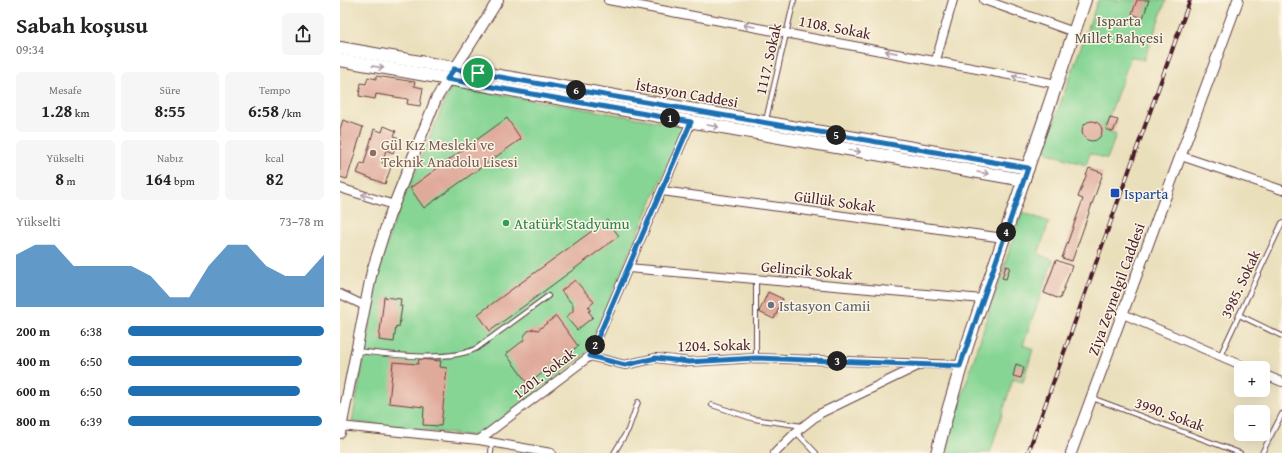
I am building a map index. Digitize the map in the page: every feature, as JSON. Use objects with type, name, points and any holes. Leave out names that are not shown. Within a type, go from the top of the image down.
[{"type":"main road","points":[[937,453],[960,366],[1085,0]]},
{"type":"main road","name":"İstasyon Caddesi","points":[[340,48],[450,74],[691,122],[1024,180]]},
{"type":"main road","name":"İstasyon Caddesi","points":[[340,60],[450,74],[766,123],[1028,168]]},
{"type":"street","points":[[498,0],[450,74],[431,108],[394,205],[380,244],[365,306],[356,351],[343,402],[341,428],[479,440],[551,453]]},
{"type":"street","name":"1108. Sokak","points":[[608,0],[936,60],[1056,84]]},
{"type":"street","points":[[936,60],[953,0]]},
{"type":"street","points":[[984,0],[1074,32]]},
{"type":"street","name":"Ziya Zeynelgil Caddesi","points":[[1071,453],[1238,0]]},
{"type":"street","name":"1201. Sokak","points":[[479,440],[590,356],[691,122]]},
{"type":"street","points":[[1181,156],[1282,190]]},
{"type":"street","points":[[340,188],[394,205]]},
{"type":"street","name":"Güllük Sokak","points":[[662,191],[1004,238]]},
{"type":"street","name":"Gelincik Sokak","points":[[628,268],[983,299]]},
{"type":"street","points":[[340,294],[365,306]]},
{"type":"street","points":[[1123,314],[1234,362]]},
{"type":"street","name":"1204. Sokak","points":[[590,356],[625,365],[656,358],[689,362],[756,358],[960,366]]},
{"type":"street","points":[[775,453],[803,426],[833,406],[922,364]]},
{"type":"street","points":[[1270,377],[1282,382]]},
{"type":"lane","name":"1117. Sokak","points":[[766,123],[785,32],[794,0]]},
{"type":"lane","name":"3985. Sokak","points":[[1220,356],[1282,223]]},
{"type":"lane","points":[[756,279],[756,358]]},
{"type":"lane","points":[[356,351],[399,355],[460,355],[477,348],[548,296]]},
{"type":"lane","points":[[1239,315],[1282,336]]},
{"type":"lane","name":"3990. Sokak","points":[[1091,398],[1240,453]]},
{"type":"lane","points":[[614,453],[628,430],[638,402]]},
{"type":"lane","points":[[712,405],[754,419],[803,426]]},
{"type":"lane","points":[[1262,453],[1282,414]]},
{"type":"lane","points":[[796,432],[816,453]]},
{"type":"lane","points":[[491,453],[492,442]]},
{"type":"green space","name":"Isparta Millet Bahçesi","points":[[1098,0],[1166,0],[1144,60],[1131,56],[1104,130],[1116,135],[1107,159],[1090,153],[1086,165],[1048,153],[1045,146]]},
{"type":"green space","points":[[451,86],[684,126],[586,354],[479,437],[352,422],[380,267],[390,232]]},
{"type":"green space","points":[[1022,212],[1049,222],[1038,254],[1053,260],[1023,345],[1033,349],[1023,382],[1013,379],[990,453],[947,453],[956,414]]},
{"type":"building","points":[[1137,0],[1149,0],[1143,18],[1132,14]]},
{"type":"building","points":[[376,76],[415,82],[414,86],[423,88],[420,106],[407,104],[408,99],[376,94],[375,99],[359,96],[361,83],[366,84],[368,77],[376,79]]},
{"type":"building","points":[[507,118],[521,139],[424,208],[410,188]]},
{"type":"building","points":[[1110,118],[1118,120],[1113,132],[1106,129]]},
{"type":"building","points":[[343,120],[363,127],[347,179],[340,177],[340,129]]},
{"type":"building","points":[[1092,121],[1099,124],[1102,131],[1099,138],[1092,141],[1085,138],[1082,131],[1085,124]]},
{"type":"building","points":[[384,126],[396,131],[394,136],[399,138],[393,153],[386,150],[382,163],[391,167],[385,184],[357,173],[361,163],[364,164],[374,129],[382,132]]},
{"type":"building","points":[[1089,168],[1103,173],[1072,261],[1062,258],[1083,199],[1078,197]]},
{"type":"building","points":[[607,220],[619,236],[490,331],[478,314]]},
{"type":"building","points":[[1056,260],[1072,266],[1060,299],[1044,293]]},
{"type":"building","points":[[1006,266],[1010,267],[1006,279],[1002,278]]},
{"type":"building","points":[[575,280],[594,302],[588,307],[590,307],[590,311],[588,311],[593,317],[577,330],[566,317],[573,311],[573,305],[561,291]]},
{"type":"building","name":"Istasyon Camii","points":[[768,292],[783,299],[774,319],[759,312]]},
{"type":"building","points":[[384,297],[401,299],[400,306],[402,306],[399,327],[396,326],[394,342],[379,340]]},
{"type":"building","points":[[556,316],[578,346],[528,384],[506,354],[524,340],[524,336],[528,331],[534,329],[538,330]]},
{"type":"building","points":[[419,359],[441,361],[440,367],[447,368],[441,426],[423,425],[424,407],[389,403],[393,362],[418,364]]},
{"type":"building","points":[[1016,364],[1024,367],[1021,378],[1013,376]]},
{"type":"railway","points":[[1028,453],[1190,0]]},
{"type":"place","name":"Gül Kız Mesleki ve Teknik Anadolu Lisesi","points":[[373,153]]},
{"type":"place","name":"Isparta","points":[[1115,193]]},
{"type":"place","name":"Atatürk Stadyumu","points":[[506,223]]},
{"type":"place","name":"Istasyon Camii","points":[[771,305]]},
{"type":"route","points":[[454,69],[478,73],[1028,168],[960,366],[756,358],[689,362],[651,358],[629,365],[621,365],[590,356],[691,122],[447,79],[454,69]]}]
